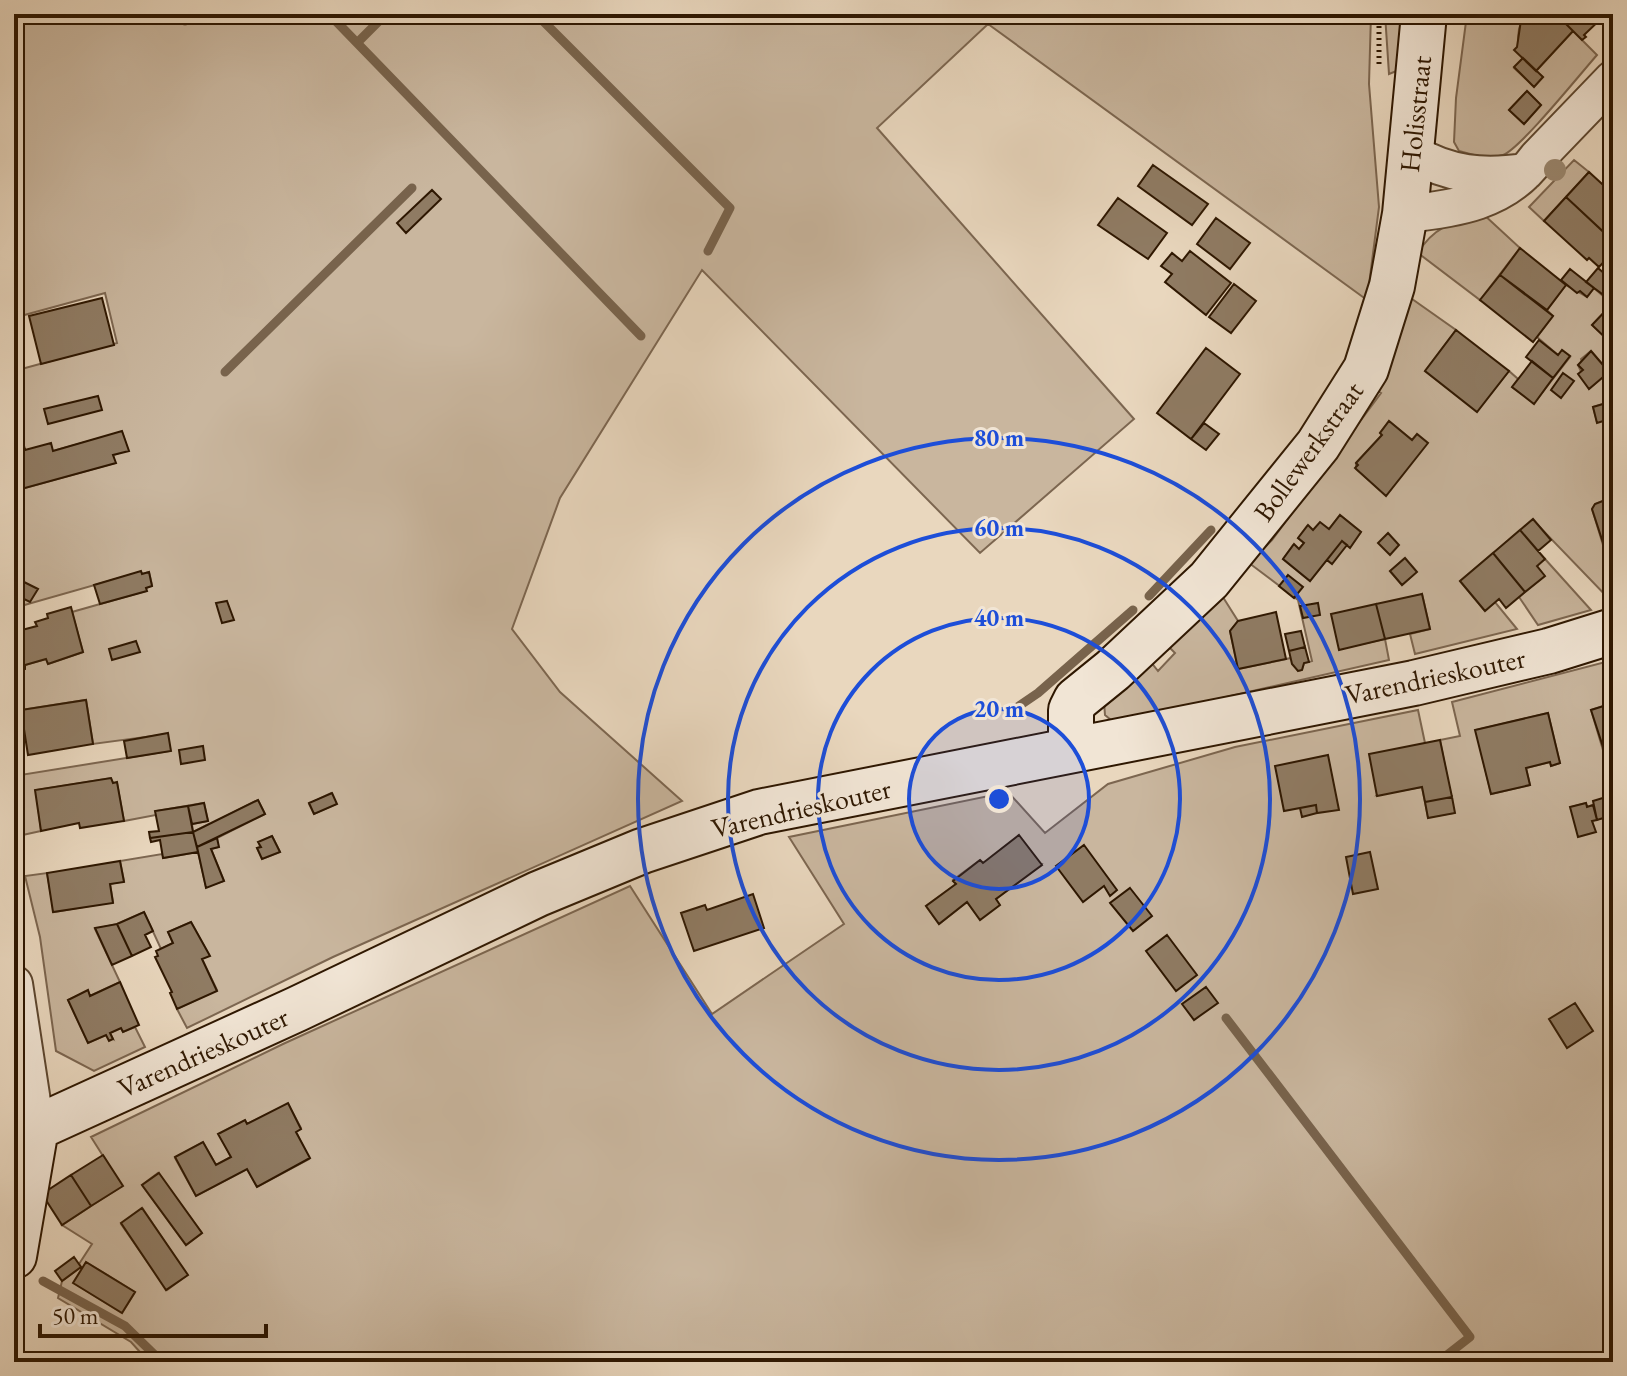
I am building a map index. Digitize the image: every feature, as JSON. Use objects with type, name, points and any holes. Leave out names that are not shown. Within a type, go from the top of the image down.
[{"type":"street","name":"Holisstraat","points":[[1405,214],[1424,14]]},
{"type":"street","points":[[1405,214],[1450,209],[1491,197],[1527,171],[1613,79]]},
{"type":"street","points":[[1412,153],[1444,168],[1467,174],[1494,176],[1527,171]]},
{"type":"street","name":"Bollewerkstraat","points":[[1071,750],[1071,710],[1076,700],[1113,670],[1209,580],[1318,445],[1366,369],[1392,286],[1405,214]]},
{"type":"street","name":"Varendrieskouter","points":[[25,1133],[297,1009],[538,894],[642,851],[759,812],[1414,683],[1549,651],[1613,631]]},
{"type":"street","points":[[14,984],[25,1133],[14,1256]]},
{"type":"shaded area","points":[[14,14],[1371,14],[1369,84],[1379,207],[1367,300],[988,24],[877,128],[1134,419],[980,553],[702,270],[560,498],[512,629],[560,692],[682,801],[333,957],[187,1028],[177,1009],[217,990],[202,959],[209,955],[191,922],[168,932],[173,943],[161,949],[144,912],[117,924],[95,929],[120,982],[90,996],[88,991],[68,1000],[88,1043],[106,1035],[113,1039],[110,1033],[135,1027],[145,1047],[94,1071],[56,1051],[40,937],[25,876],[47,873],[54,912],[113,902],[110,884],[124,881],[120,861],[198,852],[206,887],[224,881],[211,849],[218,847],[217,838],[265,814],[258,800],[193,832],[192,824],[208,821],[204,803],[156,811],[156,815],[124,821],[117,783],[113,783],[111,778],[36,790],[41,831],[18,836],[14,814],[14,776],[170,751],[167,734],[93,744],[86,700],[21,710],[18,693],[14,694],[14,668],[20,666],[21,670],[25,669],[25,665],[46,659],[48,664],[83,652],[72,612],[146,591],[152,585],[149,572],[140,572],[14,608],[18,596],[37,589],[14,578],[14,491],[115,463],[113,455],[128,450],[122,432],[53,451],[25,450],[23,446],[14,448],[14,371],[117,343],[105,293],[17,317],[22,339],[14,341]],"holes":[[[331,793],[336,804],[314,814],[309,804]],[[272,836],[280,852],[262,859],[257,848],[260,847],[259,842]]]},
{"type":"shaded area","points":[[1385,14],[1405,14],[1399,70],[1389,74]]},
{"type":"shaded area","points":[[1467,14],[1527,14],[1518,35],[1523,58],[1514,68],[1534,86],[1543,77],[1536,71],[1573,31],[1597,55],[1536,125],[1503,155],[1487,157],[1459,151],[1454,142],[1456,98]],"holes":[[[1527,91],[1541,105],[1524,124],[1509,110]]]},
{"type":"shaded area","points":[[1574,160],[1589,172],[1544,221],[1529,207]]},
{"type":"shaded area","points":[[1482,213],[1520,248],[1480,300],[1418,253],[1438,231]]},
{"type":"shaded area","points":[[1566,285],[1587,297],[1594,288],[1612,304],[1592,325],[1613,345],[1613,401],[1593,407],[1597,422],[1613,418],[1613,497],[1595,504],[1592,509],[1607,558],[1613,556],[1613,603],[1533,520],[1460,581],[1484,610],[1495,602],[1517,629],[1415,654],[1410,634],[1430,629],[1422,594],[1339,649],[1385,639],[1389,660],[1121,721],[1111,720],[1105,715],[1104,702],[1150,661],[1158,671],[1175,653],[1168,646],[1221,594],[1238,621],[1230,631],[1238,669],[1291,658],[1298,671],[1302,670],[1304,663],[1312,661],[1298,600],[1249,563],[1272,540],[1381,393],[1369,386],[1405,294],[1456,330],[1425,371],[1477,411],[1509,371],[1518,379],[1512,387],[1534,403],[1570,357],[1558,355],[1537,337],[1553,316],[1547,310]],"holes":[[[1591,351],[1609,372],[1589,389],[1578,365]],[[1389,421],[1412,440],[1386,495],[1356,469],[1356,463],[1382,435],[1380,433]],[[1340,515],[1361,532],[1350,547],[1342,541],[1310,581],[1283,559],[1293,545],[1299,549],[1304,543],[1298,538],[1307,526],[1313,530],[1329,529]],[[1404,559],[1416,572],[1402,585],[1390,571]]]},
{"type":"shaded area","points":[[1545,559],[1591,610],[1538,625],[1519,597],[1544,576],[1537,566]]},
{"type":"shaded area","points":[[1613,660],[1613,703],[1591,710],[1603,750],[1613,748],[1613,798],[1587,807],[1586,803],[1571,807],[1595,832],[1592,821],[1613,815],[1613,1362],[149,1362],[131,1342],[58,1298],[62,1281],[81,1267],[79,1264],[92,1244],[62,1225],[122,1186],[91,1137],[283,1044],[630,886],[712,1014],[844,924],[789,837],[1008,792],[1045,833],[1108,784],[1235,747],[1418,710],[1425,743],[1377,795],[1422,787],[1428,817],[1454,813],[1440,740],[1460,736],[1452,702]],"holes":[[[1548,713],[1560,763],[1551,766],[1550,762],[1526,768],[1530,785],[1491,794],[1476,730]],[[980,860],[983,863],[1041,864],[996,899],[980,919],[967,902],[939,924],[926,906],[956,884],[953,880]],[[288,1104],[301,1128],[296,1132],[309,1159],[257,1187],[247,1169],[196,1196],[175,1158],[203,1142],[216,1165],[231,1157],[219,1134],[245,1120],[247,1124]],[[158,1173],[202,1233],[186,1245],[142,1185]],[[143,1209],[187,1275],[167,1290],[121,1224]],[[86,1262],[135,1292],[122,1313],[74,1283]]]},
{"type":"building","points":[[1527,14],[1556,14],[1573,31],[1536,71],[1514,50],[1521,20]]},
{"type":"building","points":[[1556,14],[1604,14],[1605,15],[1582,40]]},
{"type":"building","points":[[1523,58],[1543,77],[1534,87],[1514,67]]},
{"type":"building","points":[[1527,91],[1541,105],[1524,124],[1509,110]]},
{"type":"building","points":[[1153,165],[1208,204],[1192,225],[1138,186]]},
{"type":"building","points":[[1589,172],[1613,194],[1613,232],[1609,237],[1566,197]]},
{"type":"building","points":[[432,190],[441,199],[406,233],[397,223]]},
{"type":"building","points":[[1566,197],[1613,241],[1613,252],[1599,267],[1544,221]]},
{"type":"building","points":[[1118,198],[1167,233],[1148,259],[1098,225]]},
{"type":"building","points":[[1216,218],[1250,243],[1230,269],[1197,244]]},
{"type":"building","points":[[1520,248],[1566,285],[1547,310],[1500,275]]},
{"type":"building","points":[[1190,251],[1231,283],[1206,315],[1165,282],[1172,274],[1161,266],[1172,253],[1182,261]]},
{"type":"building","points":[[1598,268],[1613,281],[1613,302],[1586,282]]},
{"type":"building","points":[[1570,269],[1594,288],[1587,297],[1561,280]]},
{"type":"building","points":[[1500,275],[1553,316],[1533,342],[1480,300]]},
{"type":"building","points":[[1234,284],[1256,301],[1231,333],[1209,317]]},
{"type":"building","points":[[102,298],[114,345],[41,364],[29,316]]},
{"type":"building","points":[[1613,306],[1613,345],[1592,325]]},
{"type":"building","points":[[1456,330],[1509,371],[1477,412],[1425,371]]},
{"type":"building","points":[[1539,340],[1558,355],[1562,350],[1570,356],[1553,378],[1526,357]]},
{"type":"building","points":[[1206,348],[1240,374],[1191,439],[1157,413]]},
{"type":"building","points":[[1591,351],[1609,372],[1589,389],[1578,374],[1583,370],[1578,365]]},
{"type":"building","points":[[1532,361],[1553,378],[1534,404],[1512,387]]},
{"type":"building","points":[[1563,373],[1574,381],[1561,398],[1551,390]]},
{"type":"building","points":[[98,396],[102,410],[48,424],[44,409]]},
{"type":"building","points":[[1613,401],[1613,418],[1597,423],[1593,407]]},
{"type":"building","points":[[1389,421],[1412,440],[1417,434],[1428,443],[1386,496],[1355,468],[1382,435],[1380,433]]},
{"type":"building","points":[[1204,423],[1219,434],[1206,450],[1191,439]]},
{"type":"building","points":[[122,431],[129,451],[113,455],[116,463],[14,491],[14,448],[24,446],[25,450],[51,443],[53,451]]},
{"type":"building","points":[[1613,497],[1613,556],[1608,558],[1592,509],[1595,504]]},
{"type":"building","points":[[1340,515],[1361,532],[1350,548],[1342,541],[1310,581],[1283,559],[1294,544],[1299,549],[1304,543],[1298,538],[1308,525],[1313,530],[1320,522],[1329,529]]},
{"type":"building","points":[[1533,519],[1551,540],[1538,551],[1520,530]]},
{"type":"building","points":[[1520,530],[1545,559],[1537,566],[1545,576],[1525,592],[1493,553]]},
{"type":"building","points":[[1388,533],[1399,545],[1390,555],[1378,543]]},
{"type":"building","points":[[1342,541],[1347,545],[1332,564],[1327,560]]},
{"type":"building","points":[[1493,553],[1525,592],[1506,608],[1499,599],[1485,611],[1460,581]]},
{"type":"building","points":[[1405,558],[1417,572],[1402,585],[1390,571]]},
{"type":"building","points":[[141,571],[142,574],[149,572],[152,586],[146,588],[147,591],[100,604],[94,585]]},
{"type":"building","points":[[1288,575],[1303,587],[1294,598],[1279,586]]},
{"type":"building","points":[[14,577],[38,589],[30,602],[18,596],[14,603]]},
{"type":"building","points":[[1422,594],[1430,629],[1385,639],[1376,604]]},
{"type":"building","points":[[227,601],[234,620],[222,623],[216,603]]},
{"type":"building","points":[[1318,603],[1320,615],[1303,618],[1300,606]]},
{"type":"building","points":[[1376,604],[1385,639],[1339,650],[1331,614]]},
{"type":"building","points":[[71,607],[83,652],[48,664],[46,659],[25,665],[25,669],[21,670],[20,666],[14,668],[14,632],[37,626],[35,622],[48,618],[47,614]]},
{"type":"building","points":[[1276,612],[1286,659],[1238,669],[1230,631],[1238,621]]},
{"type":"building","points":[[1301,631],[1305,647],[1289,651],[1285,634]]},
{"type":"building","points":[[136,641],[140,652],[112,660],[109,649]]},
{"type":"building","points":[[1305,647],[1309,662],[1298,671],[1292,664],[1289,651]]},
{"type":"building","points":[[86,700],[93,744],[28,755],[21,710]]},
{"type":"building","points":[[1613,703],[1613,748],[1604,750],[1591,710]]},
{"type":"building","points":[[1548,713],[1560,763],[1551,766],[1550,762],[1526,768],[1530,785],[1491,794],[1475,730]]},
{"type":"building","points":[[168,733],[171,751],[127,758],[124,741]]},
{"type":"building","points":[[1440,740],[1452,797],[1425,802],[1422,787],[1377,796],[1369,754]]},
{"type":"building","points":[[203,746],[205,760],[181,764],[179,750]]},
{"type":"building","points":[[1328,755],[1339,810],[1317,813],[1316,805],[1284,811],[1275,766]]},
{"type":"building","points":[[111,778],[113,783],[117,782],[124,821],[80,828],[79,823],[41,831],[35,790]]},
{"type":"building","points":[[332,793],[337,804],[314,814],[309,803]]},
{"type":"building","points":[[1452,797],[1455,813],[1428,818],[1425,802]]},
{"type":"building","points":[[1613,798],[1613,815],[1597,820],[1593,801]]},
{"type":"building","points":[[258,800],[265,814],[197,847],[193,832]]},
{"type":"building","points":[[204,803],[208,821],[192,824],[188,806]]},
{"type":"building","points":[[1586,803],[1587,807],[1593,805],[1597,820],[1592,821],[1596,832],[1578,837],[1570,807]]},
{"type":"building","points":[[1316,805],[1317,813],[1302,817],[1300,808]]},
{"type":"building","points":[[188,806],[193,832],[150,838],[149,832],[159,831],[155,811]]},
{"type":"building","points":[[193,832],[198,852],[163,858],[160,840],[151,842],[150,838]]},
{"type":"building","points":[[1019,835],[1042,865],[996,899],[1000,905],[980,920],[967,902],[939,924],[926,906],[956,884],[953,881],[980,860],[983,863]]},
{"type":"building","points":[[272,836],[280,852],[262,859],[258,842]]},
{"type":"building","points":[[217,838],[219,847],[211,849],[224,881],[206,888],[197,847]]},
{"type":"building","points":[[1084,845],[1117,890],[1110,896],[1104,886],[1083,902],[1056,866]]},
{"type":"building","points":[[1370,852],[1378,889],[1353,894],[1346,857]]},
{"type":"building","points":[[120,861],[124,882],[110,884],[113,903],[53,912],[47,873]]},
{"type":"building","points":[[1130,888],[1152,916],[1133,931],[1110,903]]},
{"type":"building","points":[[753,894],[764,928],[694,951],[681,913],[705,905],[707,910]]},
{"type":"building","points":[[144,912],[153,931],[145,935],[151,947],[132,956],[117,924]]},
{"type":"building","points":[[191,922],[210,956],[202,959],[217,991],[177,1009],[155,957],[158,956],[156,951],[173,943],[168,932]]},
{"type":"building","points":[[117,924],[132,956],[112,965],[95,928]]},
{"type":"building","points":[[1167,935],[1197,975],[1176,991],[1146,951]]},
{"type":"building","points":[[120,982],[139,1025],[123,1032],[121,1028],[110,1033],[113,1039],[109,1041],[106,1035],[88,1043],[68,1000],[88,990],[90,996]]},
{"type":"building","points":[[1206,987],[1218,1003],[1194,1020],[1182,1004]]},
{"type":"building","points":[[1575,1003],[1593,1031],[1567,1048],[1549,1019]]},
{"type":"building","points":[[288,1103],[301,1129],[296,1132],[310,1158],[257,1187],[247,1169],[196,1196],[175,1157],[203,1142],[216,1165],[231,1157],[218,1134],[245,1120],[247,1124]]},
{"type":"building","points":[[103,1155],[123,1186],[91,1206],[71,1175]]},
{"type":"building","points":[[159,1173],[202,1233],[186,1245],[142,1185]]},
{"type":"building","points":[[71,1175],[91,1206],[62,1225],[42,1194]]},
{"type":"building","points":[[142,1208],[188,1275],[166,1290],[121,1223]]},
{"type":"building","points":[[74,1257],[81,1267],[62,1281],[55,1271]]},
{"type":"building","points":[[86,1262],[135,1292],[122,1313],[73,1283]]},
{"type":"waterway","points":[[182,14],[185,21],[202,14]]},
{"type":"waterway","points":[[329,14],[641,336]]},
{"type":"waterway","points":[[357,43],[386,14]]},
{"type":"waterway","points":[[536,14],[730,208],[708,251]]},
{"type":"waterway","points":[[225,372],[412,188]]},
{"type":"waterway","points":[[1149,596],[1211,530]]},
{"type":"waterway","points":[[1016,708],[1038,693],[1133,610]]},
{"type":"waterway","points":[[1226,1018],[1470,1337],[1438,1362]]},
{"type":"waterway","points":[[43,1281],[125,1326],[162,1362]]}]
